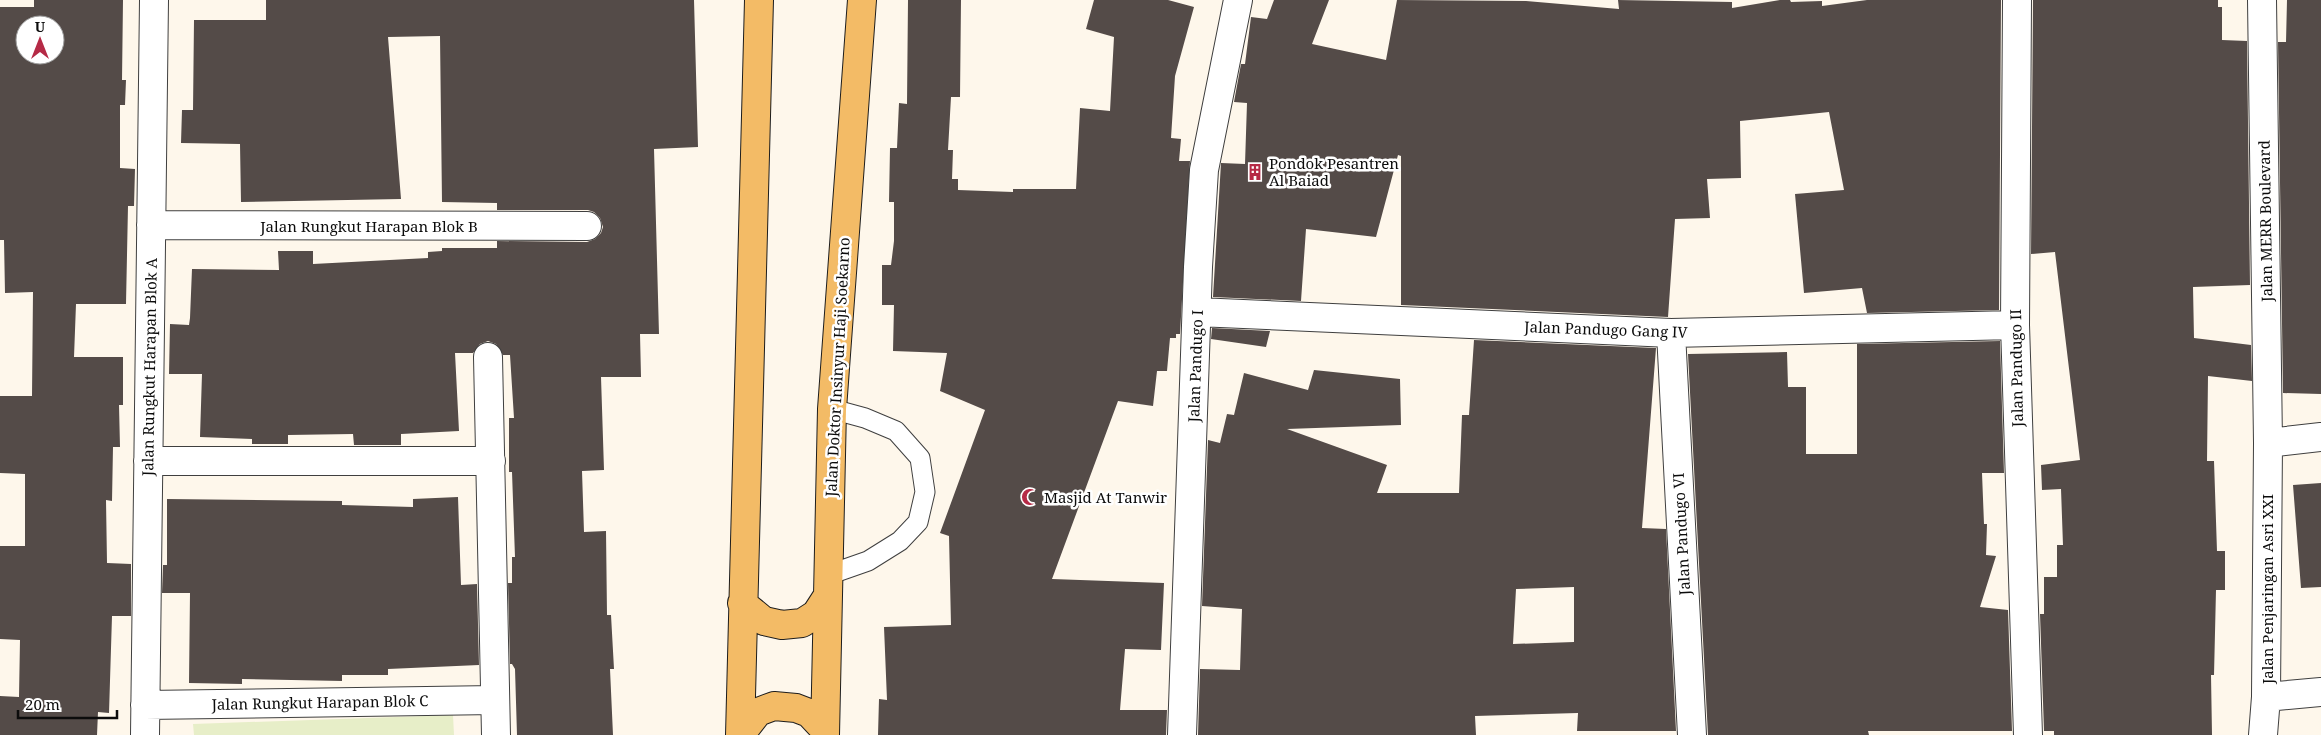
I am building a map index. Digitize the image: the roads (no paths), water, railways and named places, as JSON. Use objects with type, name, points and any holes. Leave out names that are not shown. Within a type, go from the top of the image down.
[{"type":"main road","points":[[740,735],[759,0]]},
{"type":"main road","name":"Jalan Doktor Insinyur Haji Soekarno","points":[[825,733],[832,409],[862,0]]},
{"type":"main road","points":[[742,603],[764,621],[782,625],[802,622],[816,614],[828,586]]},
{"type":"main road","points":[[740,735],[758,712],[774,706],[796,708],[809,713],[825,733]]},
{"type":"street","name":"Jalan Rungkut Harapan Blok A","points":[[145,735],[154,0]]},
{"type":"street","name":"Jalan Pandugo I","points":[[1182,735],[1204,170],[1238,0]]},
{"type":"street","name":"Jalan Pandugo II","points":[[2016,0],[2014,325],[2028,735]]},
{"type":"street","name":"Jalan MERR Boulevard","points":[[2262,0],[2268,443]]},
{"type":"street","name":"Jalan Rungkut Harapan Blok B","points":[[151,225],[587,226]]},
{"type":"street","name":"Jalan Pandugo Gang IV","points":[[1197,312],[1671,333],[2014,325]]},
{"type":"street","name":"Jalan Pandugo VI","points":[[1671,333],[1692,735]]},
{"type":"street","points":[[488,357],[496,735]]},
{"type":"street","points":[[2268,443],[2321,437]]},
{"type":"street","name":"Jalan Penjaringan Asri XXI","points":[[2263,735],[2266,697],[2268,443]]},
{"type":"street","points":[[148,461],[490,461]]},
{"type":"street","points":[[2266,697],[2321,692]]},
{"type":"street","name":"Jalan Rungkut Harapan Blok C","points":[[145,705],[496,700]]},
{"type":"lane","points":[[828,586],[900,541],[918,522],[925,492],[920,458],[896,431],[865,418],[832,409]]},
{"type":"place","name":"Pondok Pesantren Al Baiad","points":[[1255,172]]},
{"type":"place","name":"Masjid At Tanwir","points":[[1030,497]]}]
